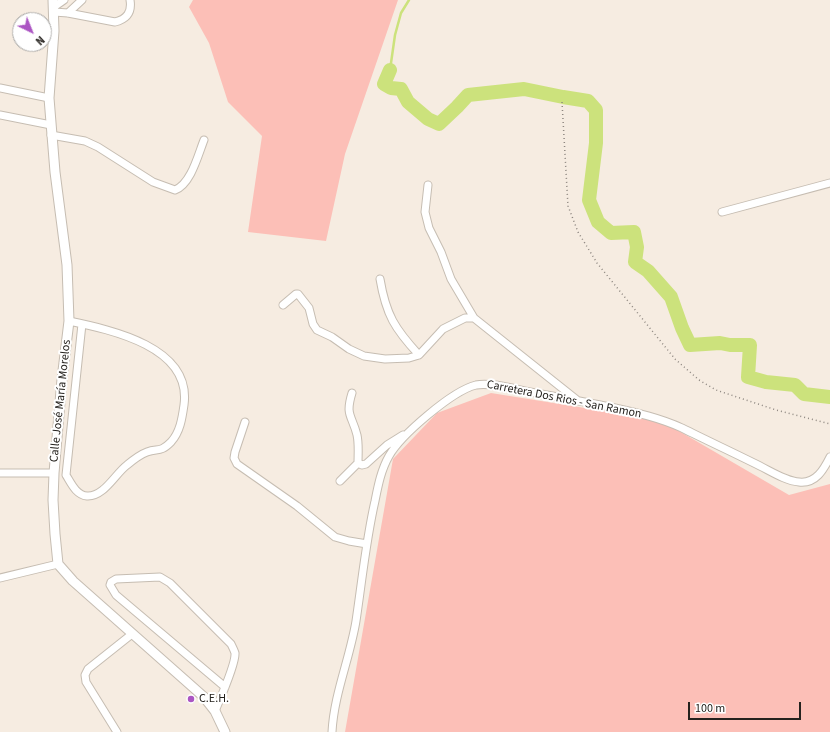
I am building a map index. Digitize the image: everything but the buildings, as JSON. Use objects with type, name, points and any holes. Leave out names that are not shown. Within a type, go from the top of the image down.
[{"type":"main road","name":"Calle José María Morelos","points":[[54,6],[49,98],[67,265],[69,321],[62,379],[54,473],[54,514],[58,564]]},
{"type":"main road","points":[[58,564],[73,581],[204,697],[215,711],[225,732]]},
{"type":"street","points":[[54,6],[64,0]]},
{"type":"street","points":[[68,13],[82,0]]},
{"type":"street","points":[[54,6],[68,13],[115,22],[122,20],[129,13],[131,6],[130,0]]},
{"type":"street","points":[[0,88],[49,98]]},
{"type":"street","points":[[0,115],[51,125]]},
{"type":"street","points":[[52,134],[85,141],[92,144],[153,182],[175,190],[183,185],[192,170],[204,140]]},
{"type":"street","points":[[722,212],[830,183]]},
{"type":"street","points":[[428,185],[426,212],[429,228],[441,252],[451,279],[474,318],[578,400]]},
{"type":"street","points":[[380,279],[383,300],[393,323],[419,355]]},
{"type":"street","points":[[283,306],[296,294],[298,294],[309,308],[313,324],[317,330],[364,356],[385,359],[409,358],[419,355],[443,329],[465,318],[474,318]]},
{"type":"street","points":[[69,321],[82,324],[129,337],[152,347],[166,359],[178,373],[184,383],[186,395],[182,420],[171,442],[160,451],[148,452],[136,458],[122,469],[102,491],[94,495],[86,496],[77,491],[66,475],[82,324]]},
{"type":"street","name":"Carretera Dos Rios - San Ramon","points":[[332,732],[338,696],[354,628],[370,524],[381,474],[389,456],[409,431],[463,390],[476,385],[494,385],[578,400],[641,414],[667,422],[777,474],[799,482],[807,482],[818,477],[830,457]]},
{"type":"street","points":[[352,393],[348,405],[349,415],[357,436],[358,464]]},
{"type":"street","points":[[245,422],[235,452],[234,458],[237,464],[297,506],[335,537],[367,544]]},
{"type":"street","points":[[340,480],[358,464],[366,464],[387,445],[409,431]]},
{"type":"street","points":[[0,472],[54,473]]},
{"type":"street","points":[[0,578],[58,564]]},
{"type":"street","points":[[215,711],[224,687],[233,662],[235,652],[231,644],[170,583],[160,577],[149,576],[116,579],[111,582],[111,589],[116,595],[224,687]]},
{"type":"street","points":[[117,732],[86,682],[85,675],[88,669],[132,634]]},
{"type":"path","points":[[562,102],[568,206],[578,232],[597,263],[675,359],[699,380],[716,390],[776,410],[830,424]]},
{"type":"shaded area","points":[[193,0],[398,0],[345,154],[326,241],[248,232],[262,136],[228,102],[209,43],[189,7]]},
{"type":"shaded area","points":[[491,393],[660,420],[789,495],[830,484],[830,732],[345,732],[393,459],[437,413]]},
{"type":"waterway","points":[[390,70],[395,35],[401,13],[409,0]]},
{"type":"waterway","points":[[390,70],[384,84],[391,88],[401,89],[408,102],[428,119],[439,124],[468,95],[524,89],[588,101],[596,110],[596,143],[589,200],[598,222],[611,233],[634,232],[637,247],[635,262],[648,271],[671,297],[690,345],[720,343],[730,345],[750,345],[748,377],[766,382],[795,385],[804,394],[830,397]]},
{"type":"place","name":"C.E.H.","points":[[191,699]]}]
